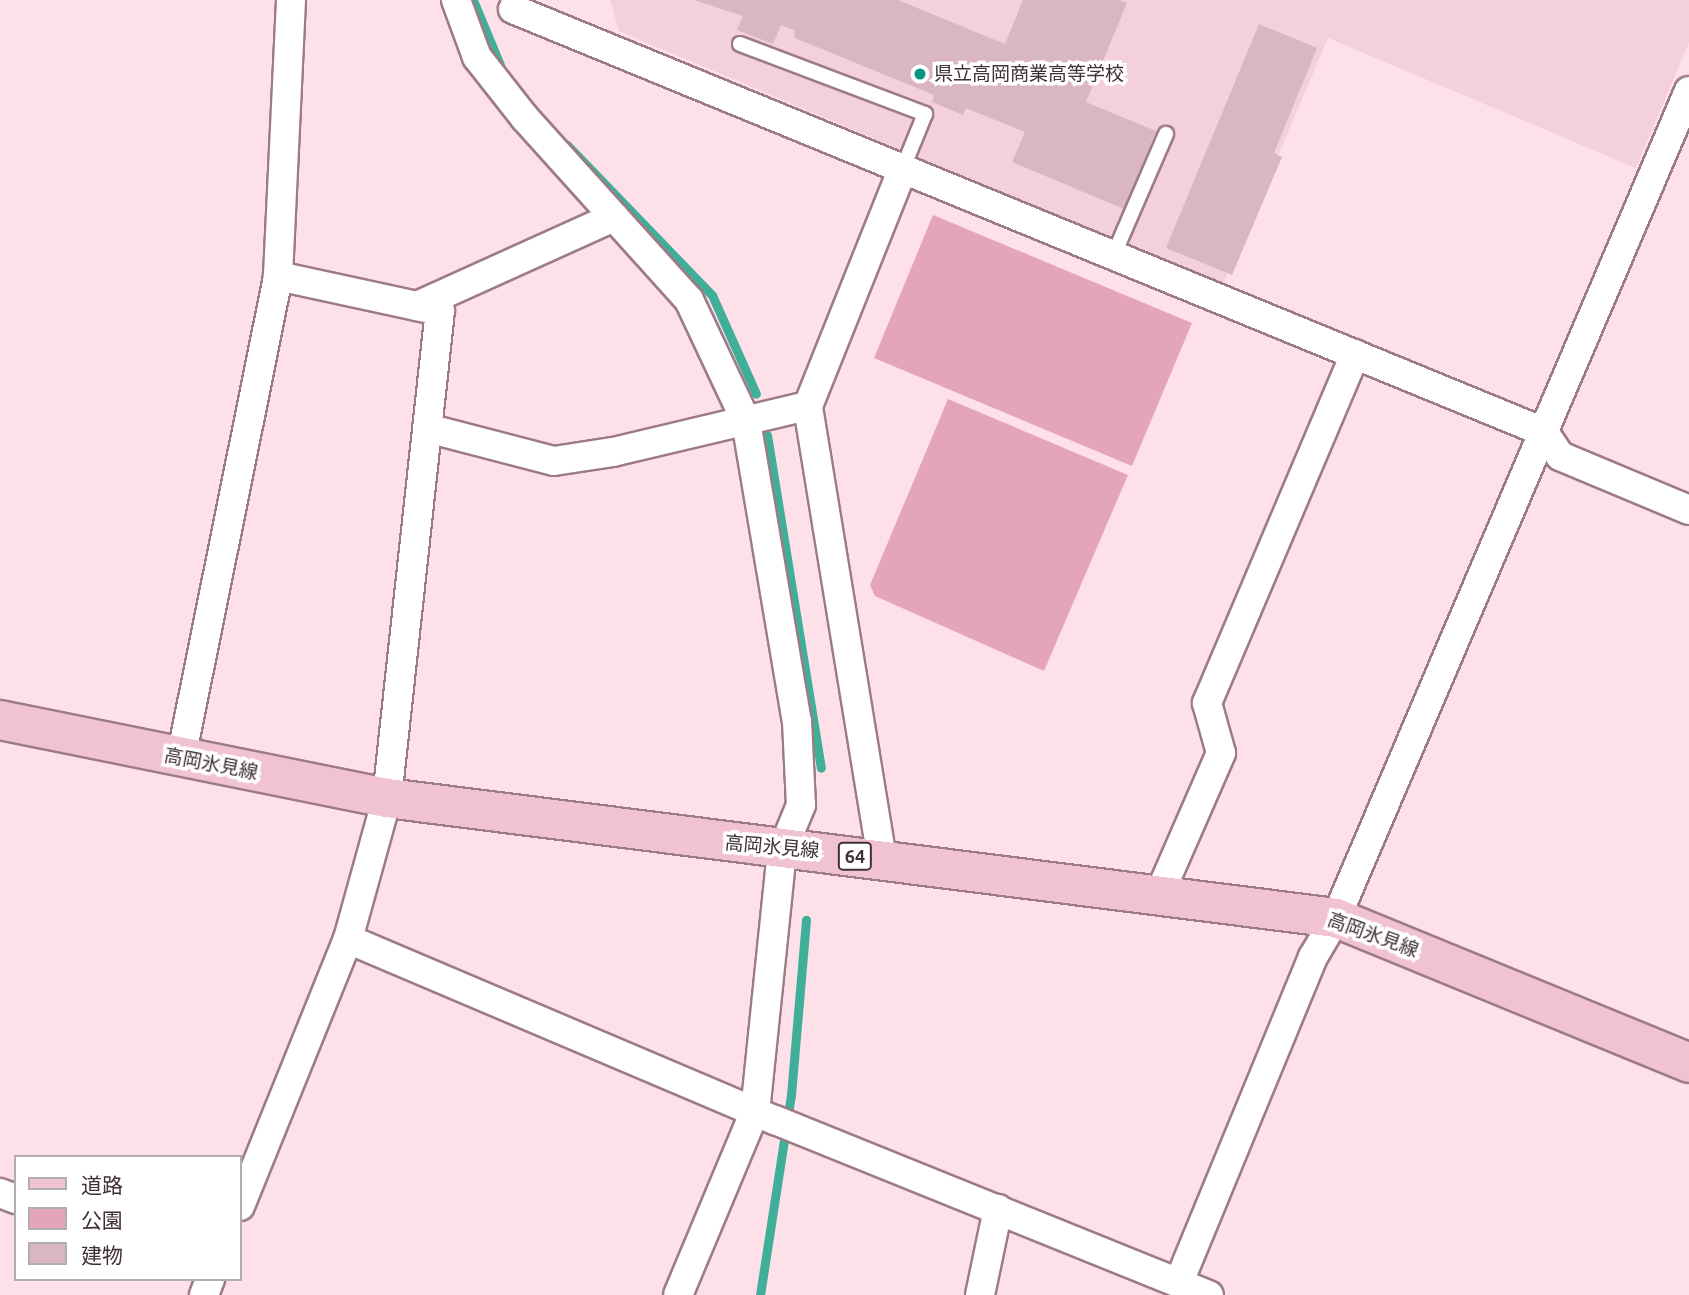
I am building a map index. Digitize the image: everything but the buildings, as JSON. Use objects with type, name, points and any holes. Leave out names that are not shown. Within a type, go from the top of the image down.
[{"type":"main road","name":"高岡氷見線","points":[[0,720],[387,797],[782,851],[882,859],[1336,918],[1689,1063]]},
{"type":"street","points":[[181,758],[278,276],[291,0]]},
{"type":"street","points":[[456,0],[477,57],[614,217],[690,300],[746,421],[797,721],[802,777],[801,805],[782,851],[765,1115],[678,1295]]},
{"type":"street","points":[[513,9],[1544,432],[1560,456],[1689,509]]},
{"type":"street","points":[[1178,1282],[1313,957],[1336,918],[1689,90]]},
{"type":"street","points":[[882,859],[808,406],[903,168]]},
{"type":"street","points":[[418,306],[614,217]]},
{"type":"street","points":[[242,1201],[348,939],[387,797],[440,311],[278,276]]},
{"type":"street","points":[[1159,895],[1221,753],[1207,703],[1355,354]]},
{"type":"street","points":[[427,428],[554,461],[808,406]]},
{"type":"street","points":[[348,939],[765,1115],[1209,1295]]},
{"type":"street","points":[[980,1295],[998,1209]]},
{"type":"lane","points":[[740,44],[925,114],[903,168]]},
{"type":"lane","points":[[1114,254],[1166,134]]},
{"type":"shaded area","points":[[610,0],[1689,0],[1689,42],[1636,168],[1328,38],[1223,285],[619,31]]},
{"type":"green space","points":[[933,215],[1192,323],[1132,466],[874,358]]},
{"type":"green space","points":[[948,399],[1128,475],[1044,671],[875,596],[870,585]]},
{"type":"waterway","points":[[473,0],[500,65]]},
{"type":"waterway","points":[[567,145],[712,295],[756,394]]},
{"type":"waterway","points":[[767,435],[821,768]]},
{"type":"waterway","points":[[760,1295],[791,1095],[806,920]]},
{"type":"place","name":"県立高岡商業高等学校","points":[[920,74]]}]
